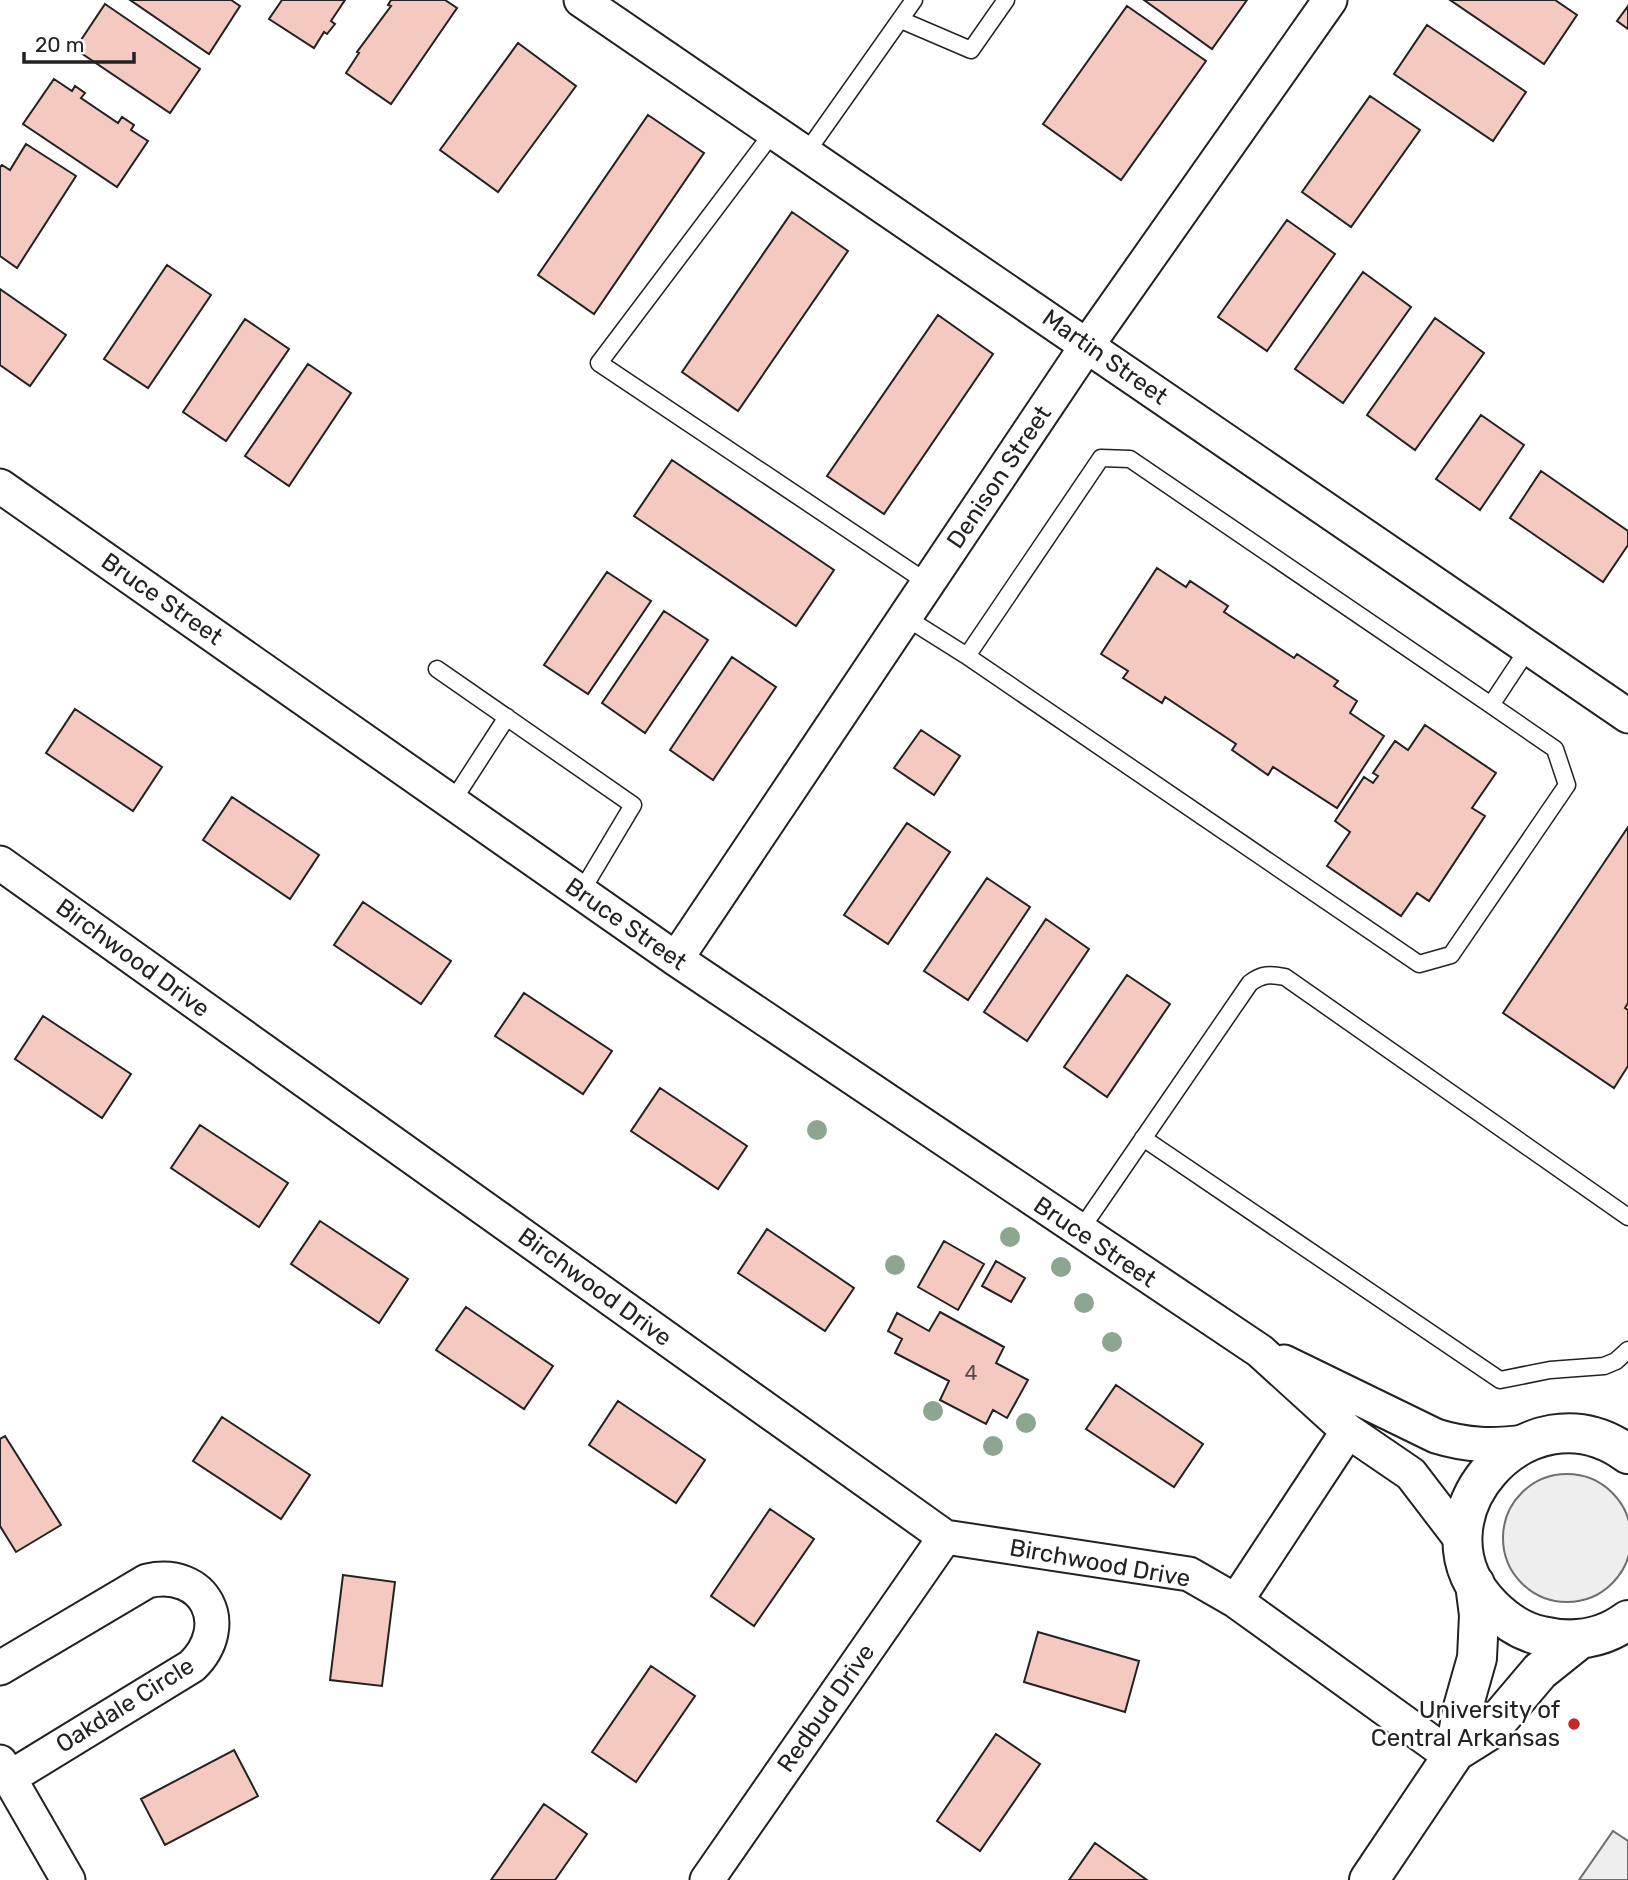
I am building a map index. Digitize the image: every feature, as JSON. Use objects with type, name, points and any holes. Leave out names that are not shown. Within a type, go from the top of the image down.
[{"type":"street","name":"Martin Street","points":[[581,0],[1088,344],[1628,716]]},
{"type":"street","name":"Denison Street","points":[[676,959],[1088,344],[1330,0]]},
{"type":"street","name":"Bruce Street","points":[[0,486],[676,959],[1260,1351],[1436,1436],[1463,1444],[1494,1446],[1526,1442]]},
{"type":"street","name":"Birchwood Drive","points":[[0,863],[945,1537],[1189,1574],[1236,1601],[1453,1755]]},
{"type":"street","name":"Bruce Street","points":[[1260,1351],[1348,1431],[1411,1474],[1463,1542]]},
{"type":"street","points":[[1583,1435],[1628,1422]]},
{"type":"street","points":[[1236,1601],[1348,1431]]},
{"type":"street","points":[[1453,1755],[1477,1658],[1479,1615],[1475,1584],[1463,1542],[1465,1521],[1479,1482],[1492,1466],[1526,1442],[1563,1433],[1602,1440],[1628,1454]]},
{"type":"street","name":"Redbud Drive","points":[[707,1880],[945,1537]]},
{"type":"street","name":"Oakdale Circle","points":[[0,1668],[147,1581],[162,1578],[179,1580],[194,1588],[210,1609],[213,1631],[210,1644],[191,1666],[5,1770]]},
{"type":"street","points":[[1475,1584],[1486,1601],[1519,1628],[1559,1640],[1610,1633]]},
{"type":"street","points":[[1369,1880],[1453,1755],[1490,1730],[1539,1671],[1610,1633]]},
{"type":"street","points":[[5,1770],[68,1880]]},
{"type":"lane","points":[[806,153],[915,0]]},
{"type":"lane","points":[[901,20],[971,50],[1006,0]]},
{"type":"lane","points":[[774,131],[599,362],[928,583]]},
{"type":"lane","points":[[905,617],[967,656],[1419,964],[1451,955],[1567,785],[1555,749],[1130,459],[1101,458],[967,656]]},
{"type":"lane","points":[[1491,705],[1528,649]]},
{"type":"lane","points":[[437,669],[633,805],[581,892]]},
{"type":"lane","points":[[452,802],[507,717]]},
{"type":"lane","points":[[1079,1232],[1250,983],[1258,976],[1285,977],[1628,1217]]},
{"type":"lane","points":[[1143,1138],[1500,1380],[1550,1370],[1604,1366],[1616,1361],[1628,1350]]},
{"type":"shaded area","points":[[1567,1474],[1592,1479],[1613,1492],[1626,1513],[1631,1538],[1626,1563],[1613,1584],[1592,1597],[1567,1602],[1542,1597],[1521,1584],[1508,1563],[1503,1538],[1508,1513],[1521,1492],[1542,1479]]},
{"type":"shaded area","points":[[1613,1831],[1628,1841],[1628,1880],[1579,1880]]},
{"type":"building","points":[[130,0],[231,0],[240,6],[209,54]]},
{"type":"building","points":[[282,0],[345,0],[331,21],[335,24],[327,34],[324,32],[314,48],[269,19]]},
{"type":"building","points":[[391,0],[445,0],[457,8],[391,104],[346,73],[359,53],[357,52],[391,6],[388,5]]},
{"type":"building","points":[[1144,0],[1247,0],[1212,49]]},
{"type":"building","points":[[1450,0],[1555,0],[1577,15],[1544,64]]},
{"type":"building","points":[[105,4],[200,69],[170,113],[75,49]]},
{"type":"building","points":[[1127,6],[1206,61],[1121,180],[1043,124]]},
{"type":"building","points":[[1628,6],[1628,29],[1617,21]]},
{"type":"building","points":[[1427,25],[1526,92],[1493,141],[1394,74]]},
{"type":"building","points":[[518,43],[576,86],[498,192],[440,150]]},
{"type":"building","points":[[54,79],[72,91],[75,86],[85,93],[81,98],[118,123],[122,117],[134,125],[131,130],[148,141],[117,187],[23,124]]},
{"type":"building","points":[[1370,96],[1420,130],[1351,227],[1302,192]]},
{"type":"building","points":[[648,115],[704,153],[594,314],[538,275]]},
{"type":"building","points":[[26,144],[76,176],[17,268],[0,256],[0,167],[2,165],[10,170]]},
{"type":"building","points":[[792,212],[848,251],[738,411],[682,372]]},
{"type":"building","points":[[1287,220],[1335,254],[1267,351],[1218,317]]},
{"type":"building","points":[[167,265],[211,295],[148,388],[104,359]]},
{"type":"building","points":[[1363,272],[1411,307],[1343,403],[1295,369]]},
{"type":"building","points":[[0,289],[66,335],[30,386],[0,365]]},
{"type":"building","points":[[938,315],[993,354],[884,514],[827,476]]},
{"type":"building","points":[[1435,318],[1484,353],[1415,450],[1367,415]]},
{"type":"building","points":[[245,319],[289,349],[226,441],[183,412]]},
{"type":"building","points":[[308,364],[351,393],[289,486],[245,456]]},
{"type":"building","points":[[1481,415],[1524,445],[1480,510],[1436,479]]},
{"type":"building","points":[[672,460],[834,570],[796,626],[634,516]]},
{"type":"building","points":[[1541,471],[1628,531],[1628,545],[1603,582],[1510,518]]},
{"type":"building","points":[[1157,568],[1186,587],[1190,581],[1228,606],[1224,612],[1294,658],[1297,654],[1338,681],[1334,686],[1357,701],[1350,713],[1384,736],[1337,808],[1273,767],[1268,775],[1232,750],[1236,744],[1165,697],[1162,703],[1123,678],[1128,671],[1101,654]]},
{"type":"building","points":[[607,572],[651,601],[588,694],[544,665]]},
{"type":"building","points":[[664,611],[708,640],[645,733],[602,703]]},
{"type":"building","points":[[732,657],[776,687],[713,780],[670,750]]},
{"type":"building","points":[[75,709],[162,767],[133,811],[46,753]]},
{"type":"building","points":[[1425,725],[1496,773],[1472,808],[1485,816],[1429,901],[1417,893],[1401,916],[1327,866],[1350,832],[1335,821],[1364,777],[1373,783],[1378,776],[1373,773],[1395,741],[1408,750]]},
{"type":"building","points":[[921,730],[960,756],[934,795],[894,768]]},
{"type":"building","points":[[232,797],[319,855],[290,899],[203,840]]},
{"type":"building","points":[[907,823],[950,852],[888,944],[844,915]]},
{"type":"building","points":[[1628,827],[1628,1003],[1625,1008],[1628,1010],[1628,1066],[1614,1088],[1503,1013]]},
{"type":"building","points":[[987,878],[1030,907],[968,1000],[924,971]]},
{"type":"building","points":[[363,902],[451,961],[421,1004],[334,945]]},
{"type":"building","points":[[1046,919],[1089,949],[1027,1041],[984,1012]]},
{"type":"building","points":[[1127,975],[1170,1004],[1107,1097],[1064,1067]]},
{"type":"building","points":[[524,993],[612,1051],[583,1094],[495,1036]]},
{"type":"building","points":[[43,1016],[131,1074],[102,1118],[15,1059]]},
{"type":"building","points":[[660,1088],[747,1146],[718,1189],[631,1131]]},
{"type":"building","points":[[200,1125],[288,1183],[259,1227],[171,1168]]},
{"type":"building","points":[[320,1221],[408,1279],[379,1323],[291,1264]]},
{"type":"building","points":[[767,1229],[854,1288],[825,1331],[738,1273]]},
{"type":"building","points":[[944,1241],[984,1264],[958,1310],[918,1287]]},
{"type":"building","points":[[996,1261],[1025,1278],[1011,1302],[982,1286]]},
{"type":"building","points":[[466,1307],[553,1366],[524,1409],[436,1350]]},
{"type":"building","points":[[940,1312],[1004,1347],[996,1363],[1028,1380],[1007,1418],[993,1410],[986,1424],[940,1400],[949,1381],[895,1353],[902,1339],[888,1331],[897,1313],[929,1331]]},
{"type":"building","points":[[1116,1385],[1203,1444],[1174,1487],[1086,1429]]},
{"type":"building","points":[[618,1401],[705,1460],[676,1503],[589,1445]]},
{"type":"building","points":[[222,1417],[310,1475],[281,1519],[193,1461]]},
{"type":"building","points":[[5,1436],[61,1525],[16,1552],[0,1526],[0,1439]]},
{"type":"building","points":[[770,1509],[814,1539],[754,1626],[711,1596]]},
{"type":"building","points":[[343,1575],[395,1582],[382,1686],[330,1680]]},
{"type":"building","points":[[1038,1632],[1139,1661],[1125,1712],[1024,1682]]},
{"type":"building","points":[[651,1666],[695,1696],[636,1782],[592,1752]]},
{"type":"building","points":[[996,1734],[1040,1764],[980,1851],[937,1821]]},
{"type":"building","points":[[234,1750],[258,1796],[165,1845],[141,1799]]},
{"type":"building","points":[[544,1804],[587,1834],[555,1880],[491,1880]]},
{"type":"building","points":[[1095,1843],[1147,1880],[1069,1880]]},
{"type":"place","name":"University of Central Arkansas","points":[[1574,1724]]}]
